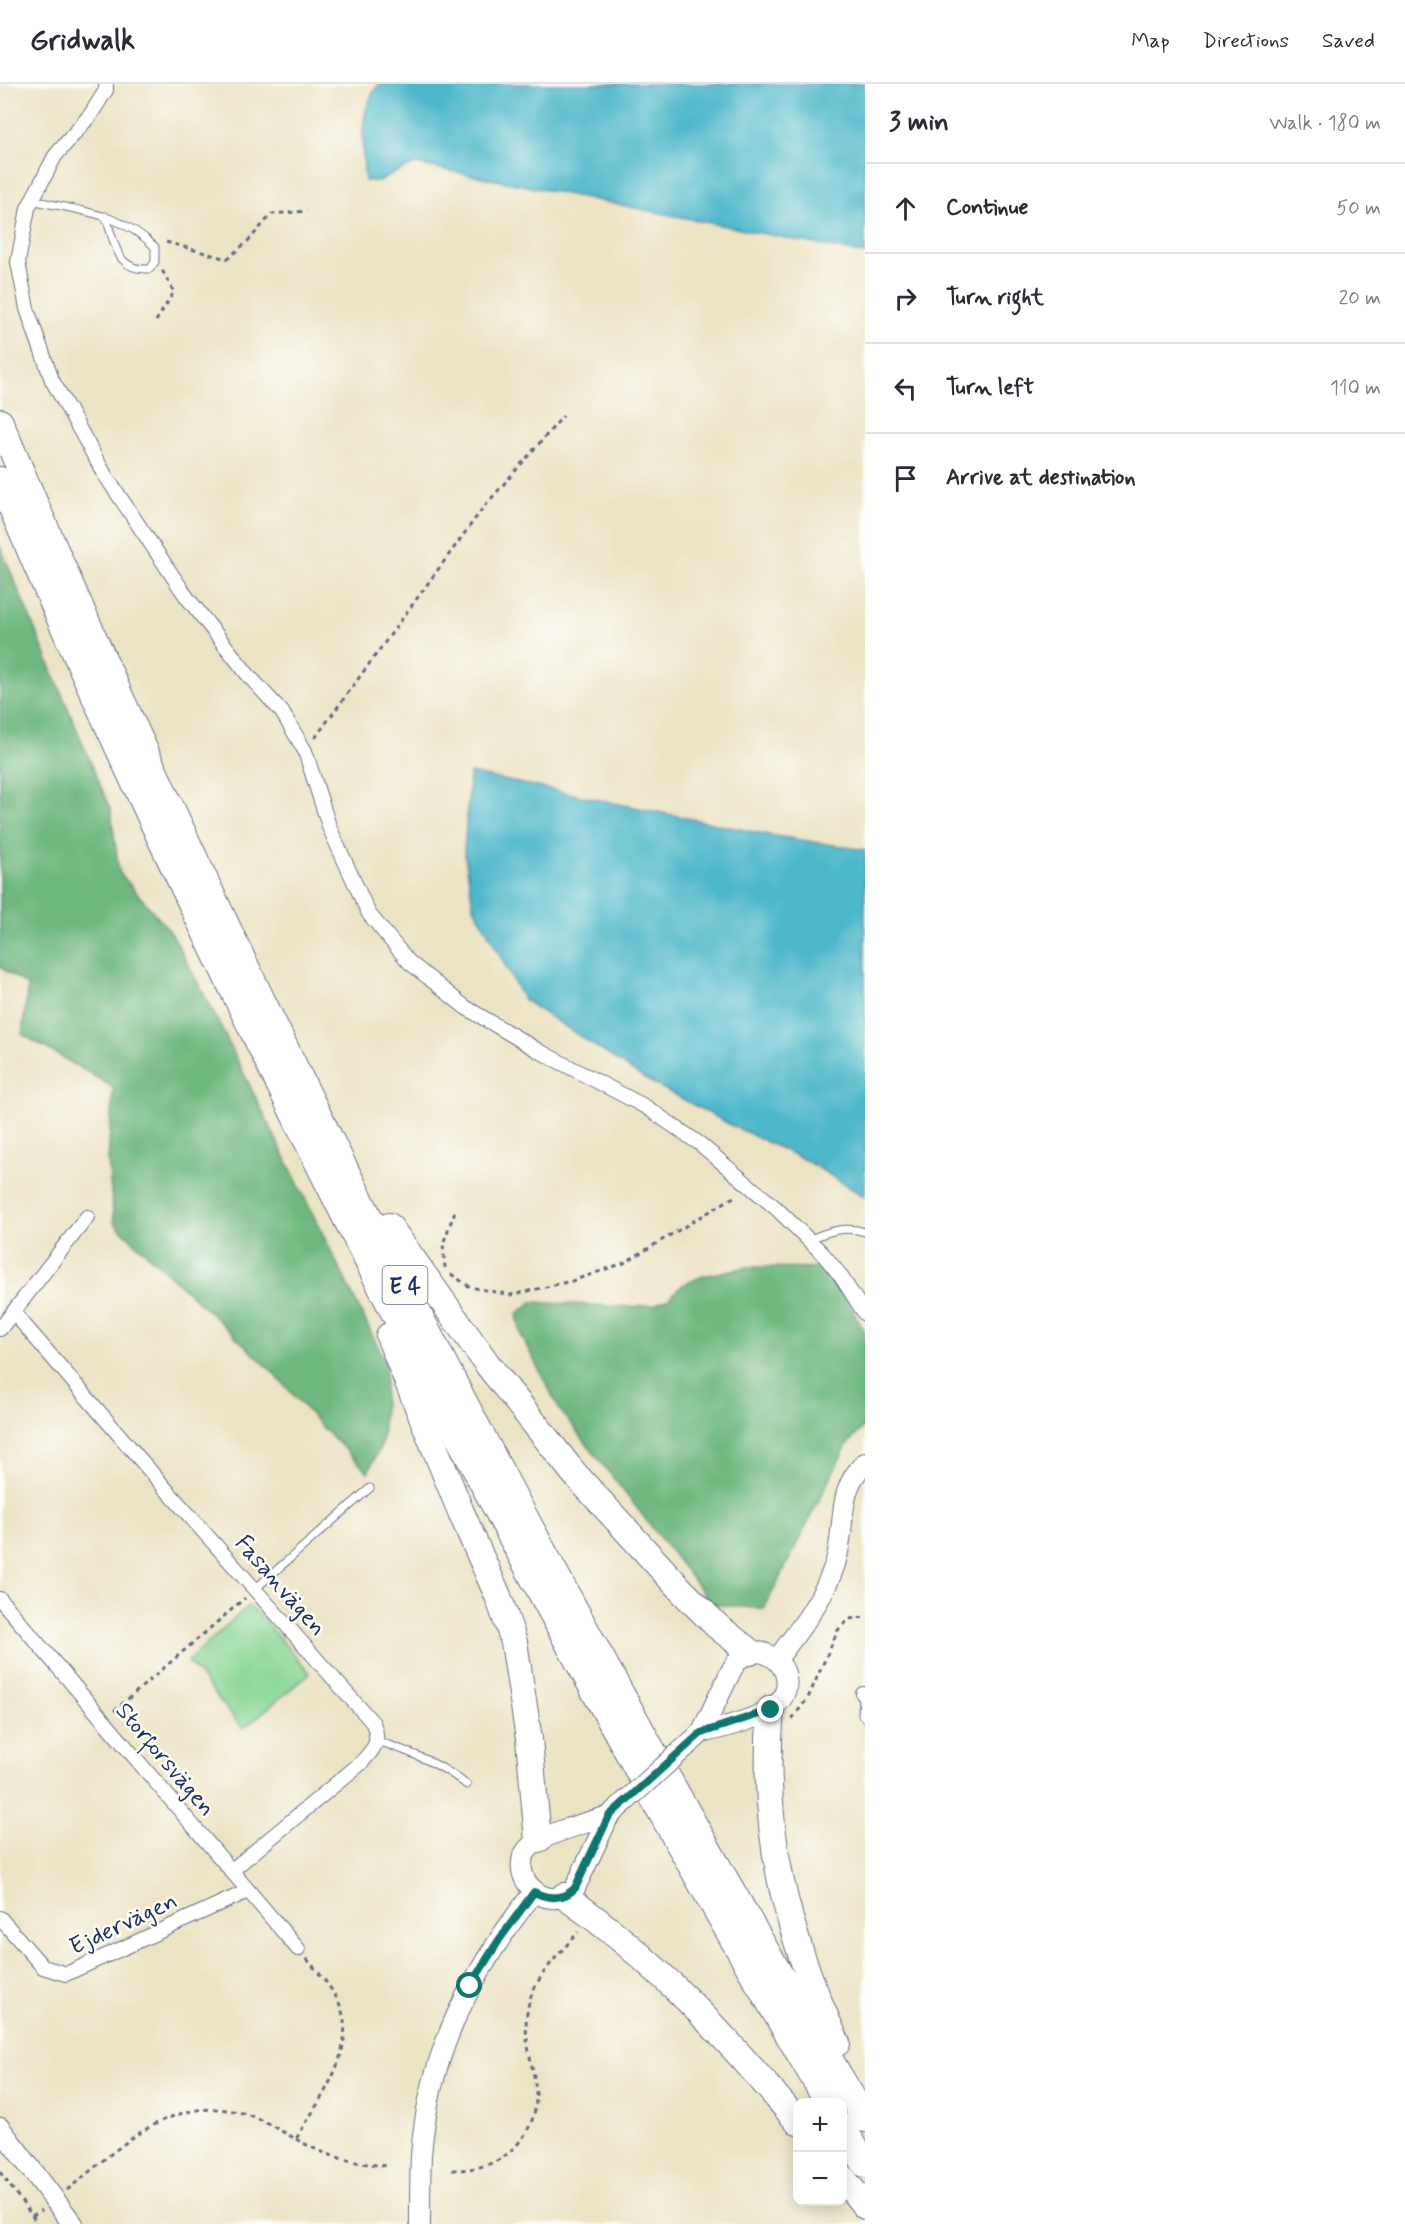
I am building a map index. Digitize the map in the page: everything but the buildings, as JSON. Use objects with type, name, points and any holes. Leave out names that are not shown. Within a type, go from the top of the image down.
[{"type":"highway","name":"E 4","points":[[0,422],[62,568],[237,946],[417,1358],[565,1637],[727,1930],[825,2098]]},
{"type":"highway","name":"E 4","points":[[0,480],[59,616],[158,832],[330,1163],[635,1720],[865,2119]]},
{"type":"highway","points":[[330,1163],[573,1472],[691,1600],[717,1626],[750,1652]]},
{"type":"highway","points":[[330,1163],[461,1512],[498,1596],[514,1642],[529,1739],[538,1840]]},
{"type":"highway","points":[[771,1710],[768,1738],[768,1793],[782,1894],[801,1960],[846,2062],[865,2096]]},
{"type":"highway","points":[[564,1896],[592,1915],[667,1978],[793,2116]]},
{"type":"highway","points":[[847,2133],[865,2164]]},
{"type":"highway","points":[[847,2182],[865,2206]]},
{"type":"street","points":[[106,84],[106,90],[91,114],[55,156],[28,208],[18,262],[27,309],[52,380],[105,475],[186,596],[249,676],[282,712],[305,752],[330,829],[369,914],[409,962],[465,1007],[539,1051],[646,1107],[700,1144],[751,1186],[808,1240],[840,1275],[865,1314]]},
{"type":"street","points":[[0,1329],[87,1217]]},
{"type":"street","name":"Fasanvägen","points":[[14,1313],[156,1478],[373,1723],[378,1741]]},
{"type":"street","points":[[777,1659],[812,1614],[826,1588],[836,1563],[842,1537],[845,1494],[852,1477],[865,1463]]},
{"type":"street","name":"Storforsvägen","points":[[0,1599],[298,1948]]},
{"type":"street","points":[[609,1816],[538,1840],[526,1851],[523,1864],[526,1882],[534,1892],[550,1897],[564,1896],[575,1888],[609,1816],[701,1733],[738,1660],[750,1652],[763,1653],[777,1659],[785,1673],[785,1690],[782,1698],[771,1710],[701,1733]]},
{"type":"street","points":[[231,1871],[361,1763],[378,1741]]},
{"type":"street","name":"Ejdervägen","points":[[0,1918],[43,1967],[66,1974],[248,1891]]},
{"type":"street","points":[[420,2224],[423,2144],[438,2061],[470,1986],[499,1940],[534,1892]]},
{"type":"street","points":[[0,2128],[73,2224]]},
{"type":"lane","points":[[32,200],[105,216],[126,224],[155,247],[155,262],[150,269],[139,270],[125,265],[115,248],[105,216]]},
{"type":"lane","points":[[808,1240],[824,1233],[842,1230],[865,1232]]},
{"type":"lane","points":[[255,1589],[370,1488]]},
{"type":"lane","points":[[864,1694],[862,1715],[865,1718]]},
{"type":"lane","points":[[378,1741],[450,1771],[467,1785]]},
{"type":"path","points":[[144,236],[227,259],[248,241],[272,214],[307,211]]},
{"type":"path","points":[[155,262],[165,273],[174,292],[156,321]]},
{"type":"path","points":[[305,752],[483,508],[563,416]]},
{"type":"path","points":[[455,1211],[443,1244],[445,1271],[470,1287],[511,1295],[572,1281],[624,1263],[751,1186]]},
{"type":"path","points":[[103,1720],[255,1589]]},
{"type":"path","points":[[452,2169],[470,2170],[504,2157],[524,2136],[536,2109],[536,2092],[526,2027],[530,1998],[542,1975],[592,1915]]},
{"type":"path","points":[[296,2139],[337,2065],[344,2042],[344,2021],[337,1999],[298,1948]]},
{"type":"path","points":[[32,2216],[144,2129],[165,2118],[196,2110],[242,2113],[319,2152],[343,2161],[390,2166]]},
{"type":"path","points":[[0,2172],[38,2224]]},
{"type":"green space","points":[[0,546],[111,811],[119,872],[172,934],[218,1021],[386,1363],[382,1444],[368,1472],[323,1428],[270,1369],[114,1223],[108,1160],[113,1087],[22,1034],[28,986],[0,967]]},
{"type":"green space","points":[[747,1267],[821,1268],[843,1293],[865,1332],[865,1425],[847,1445],[764,1609],[712,1604],[560,1410],[521,1335],[517,1314],[532,1302],[630,1307],[654,1305],[668,1299],[683,1285],[703,1276]]},
{"type":"green space","points":[[248,1606],[258,1613],[310,1673],[243,1729],[188,1661]]},
{"type":"water","points":[[379,84],[865,84],[865,254],[416,164],[379,181],[365,181],[363,130],[368,105]]},
{"type":"water","points":[[470,773],[769,835],[865,850],[865,1197],[807,1161],[731,1125],[645,1079],[523,999],[473,905],[464,851]]},
{"type":"route","points":[[470,1986],[499,1940],[534,1892],[541,1896],[558,1898],[575,1888],[609,1816],[701,1733],[771,1710]]}]
